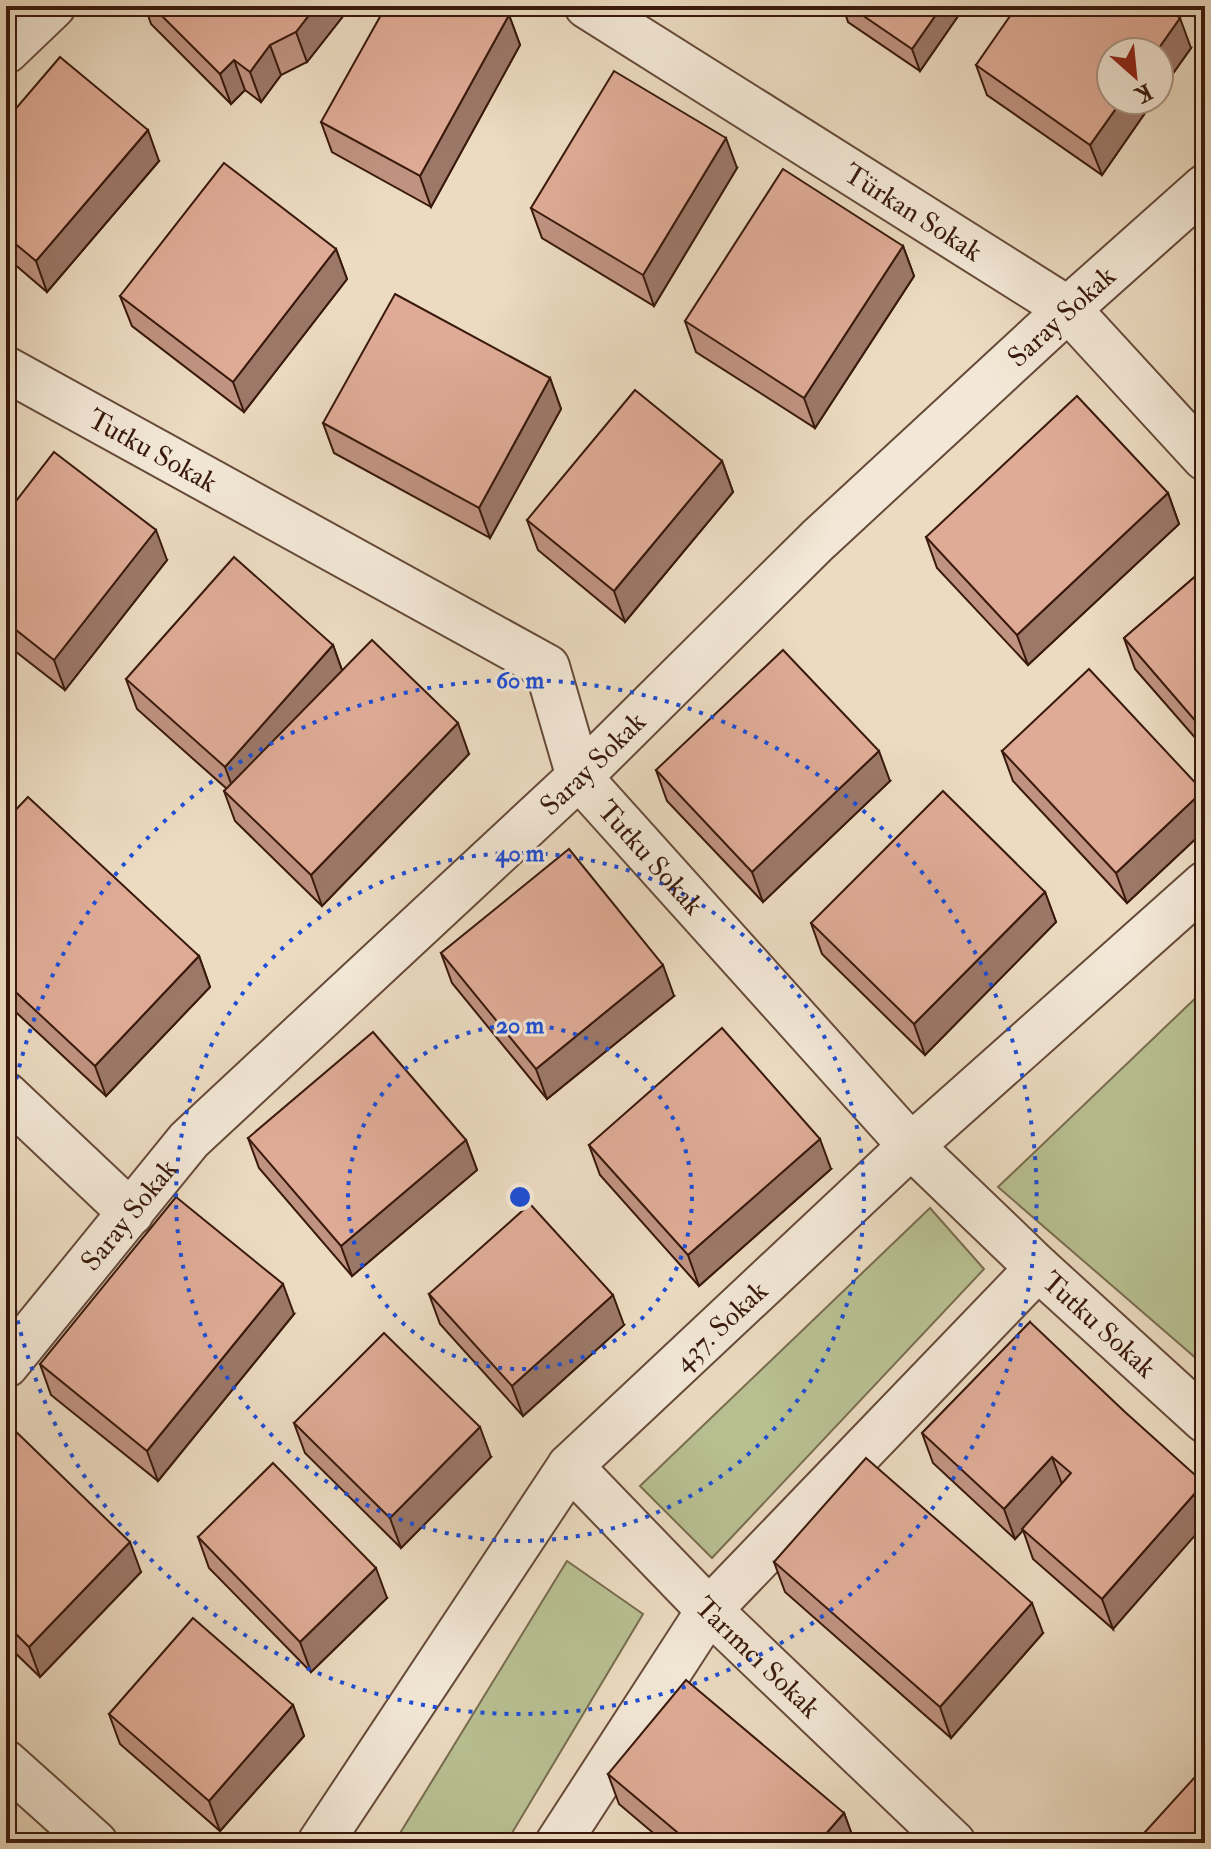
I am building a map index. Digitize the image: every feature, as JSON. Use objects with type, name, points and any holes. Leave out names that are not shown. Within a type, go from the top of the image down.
[{"type":"street","points":[[6,51],[53,6]]},
{"type":"street","name":"Türkan Sokak","points":[[587,6],[1068,309],[1205,458]]},
{"type":"street","name":"Saray Sokak","points":[[6,1365],[189,1140],[579,777],[818,540],[1205,187]]},
{"type":"street","name":"Tutku Sokak","points":[[6,369],[547,667],[579,777],[911,1146],[1038,1268],[1205,1420]]},
{"type":"street","name":"437. Sokak","points":[[320,1843],[570,1466],[911,1146],[1205,884]]},
{"type":"street","points":[[6,1095],[131,1213]]},
{"type":"street","points":[[558,1843],[709,1610],[1038,1268]]},
{"type":"street","name":"Tarımcı Sokak","points":[[570,1466],[709,1610],[953,1843]]},
{"type":"street","points":[[6,1763],[95,1843]]},
{"type":"green space","points":[[1205,989],[1205,1366],[998,1187]]},
{"type":"green space","points":[[930,1208],[984,1269],[712,1558],[640,1486]]},
{"type":"green space","points":[[567,1561],[643,1614],[506,1843],[394,1843]]},
{"type":"building","points":[[152,6],[316,6],[296,32],[270,45],[250,72],[234,60],[220,74]]},
{"type":"building","points":[[386,6],[493,6],[509,15],[420,176],[321,122]]},
{"type":"building","points":[[849,6],[942,6],[912,49]]},
{"type":"building","points":[[1017,6],[1164,6],[1180,18],[1167,36],[1095,36],[1095,116],[1111,116],[1090,145],[976,65]]},
{"type":"building","points":[[60,57],[148,130],[36,261],[6,236],[6,120]]},
{"type":"building","points":[[614,71],[726,138],[643,275],[531,208]]},
{"type":"building","points":[[224,163],[336,249],[233,382],[120,296]]},
{"type":"building","points":[[783,169],[903,246],[804,398],[685,321]]},
{"type":"building","points":[[1205,261],[1205,282],[1195,270]]},
{"type":"building","points":[[395,294],[550,378],[479,508],[323,423]]},
{"type":"building","points":[[635,390],[722,461],[614,591],[527,520]]},
{"type":"building","points":[[1077,396],[1168,493],[1017,635],[926,537]]},
{"type":"building","points":[[54,452],[156,530],[54,660],[6,622],[6,514]]},
{"type":"building","points":[[234,557],[333,645],[225,767],[126,679]]},
{"type":"building","points":[[1205,568],[1205,732],[1124,638]]},
{"type":"building","points":[[372,640],[458,723],[311,875],[224,791]]},
{"type":"building","points":[[783,650],[879,751],[752,872],[656,770]]},
{"type":"building","points":[[1089,669],[1203,791],[1116,873],[1002,751]]},
{"type":"building","points":[[943,791],[1045,892],[914,1024],[811,923]]},
{"type":"building","points":[[28,797],[199,956],[95,1066],[6,983],[6,820]]},
{"type":"building","points":[[569,849],[663,965],[536,1069],[441,953]]},
{"type":"building","points":[[722,1028],[820,1139],[688,1255],[589,1145]]},
{"type":"building","points":[[373,1032],[466,1140],[341,1246],[248,1138]]},
{"type":"building","points":[[176,1197],[283,1284],[147,1451],[40,1364]]},
{"type":"building","points":[[530,1204],[613,1295],[512,1386],[429,1294]]},
{"type":"building","points":[[1030,1322],[1204,1483],[1102,1599],[1022,1529],[1071,1473],[1052,1457],[1004,1509],[922,1433]]},
{"type":"building","points":[[384,1333],[480,1427],[390,1518],[294,1423]]},
{"type":"building","points":[[6,1422],[130,1542],[29,1647],[6,1624]]},
{"type":"building","points":[[866,1458],[1032,1603],[940,1707],[774,1562]]},
{"type":"building","points":[[273,1463],[376,1568],[300,1642],[198,1537]]},
{"type":"building","points":[[193,1618],[293,1705],[209,1801],[109,1714]]},
{"type":"building","points":[[686,1680],[844,1813],[818,1843],[690,1843],[608,1774]]},
{"type":"building","points":[[1205,1766],[1205,1843],[1135,1843]]}]
